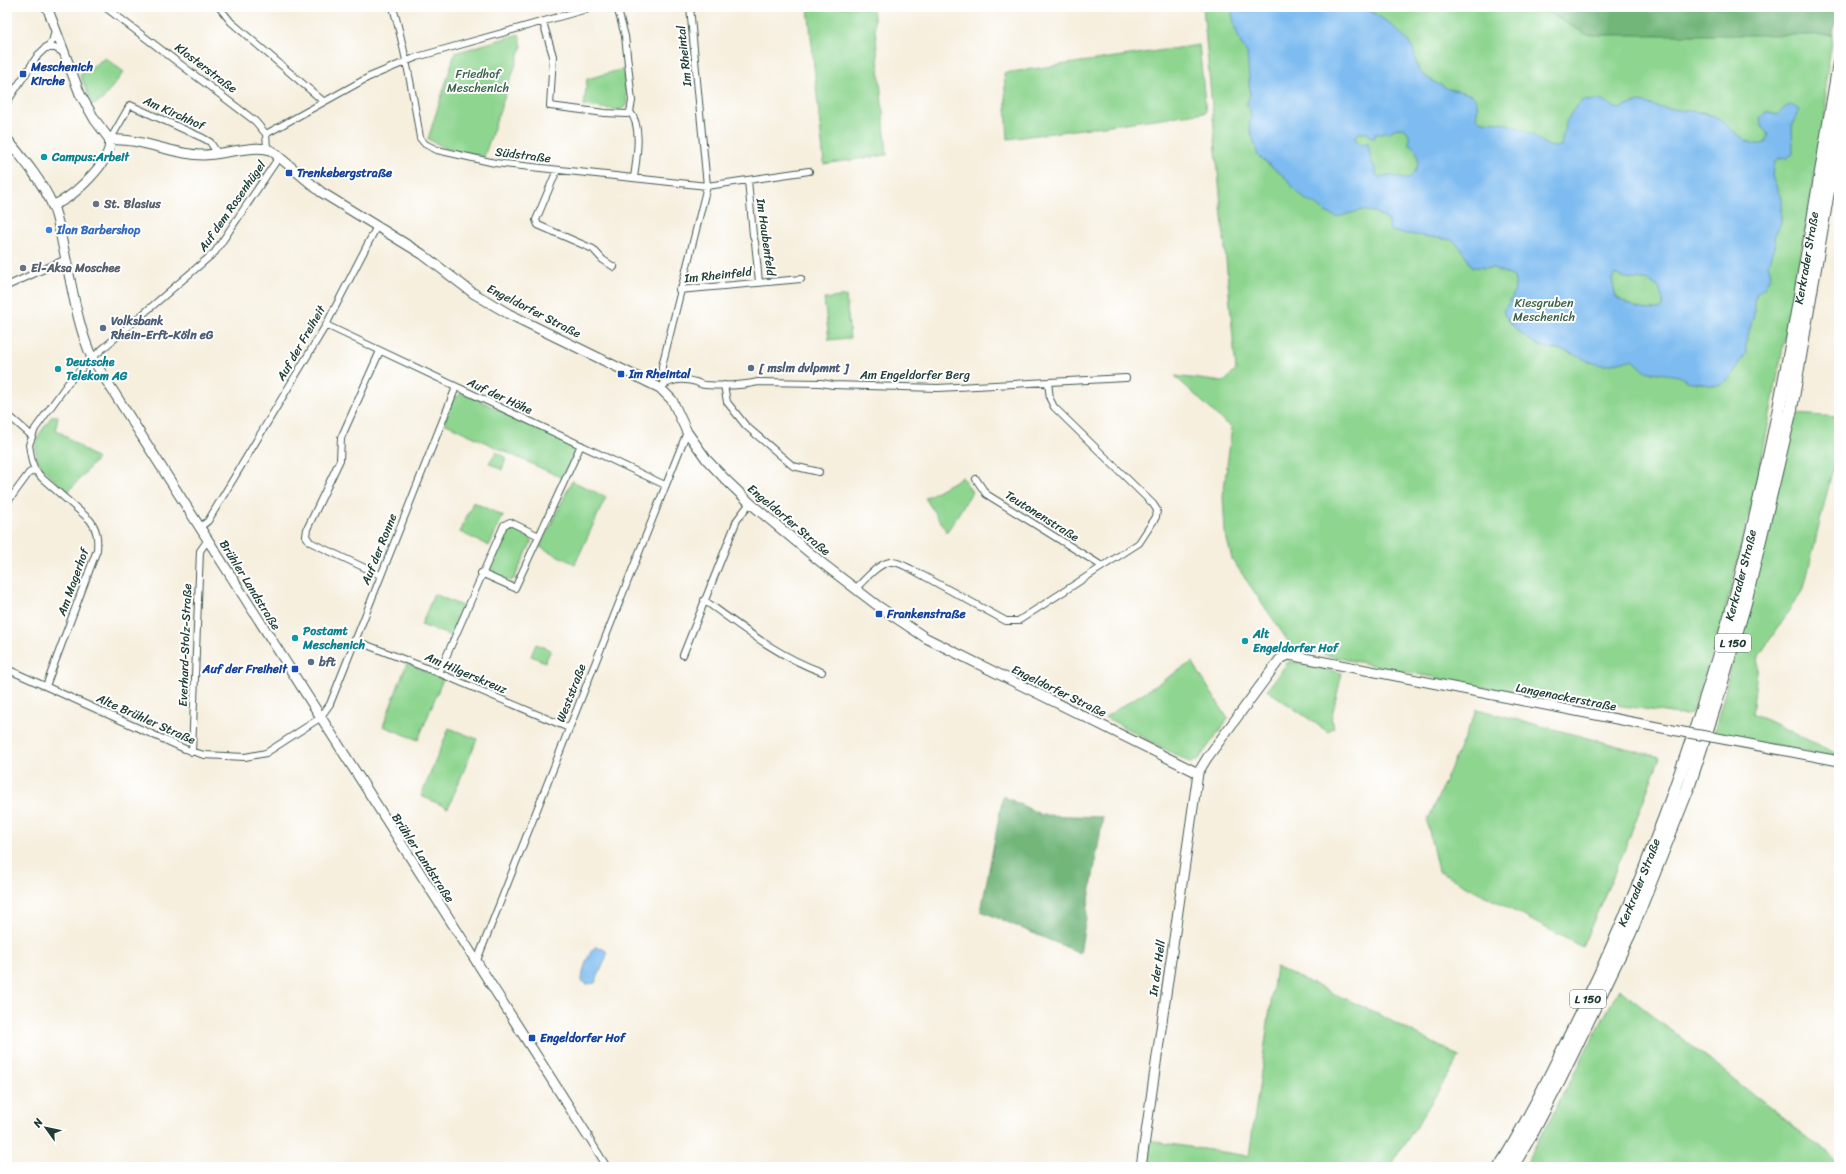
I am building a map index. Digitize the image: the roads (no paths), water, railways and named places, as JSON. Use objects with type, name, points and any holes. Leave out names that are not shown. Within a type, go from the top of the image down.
[{"type":"highway","name":"Kerkrader Straße","points":[[1500,1167],[1562,1053],[1620,929],[1678,781],[1705,699],[1734,602],[1780,406],[1839,63]]},
{"type":"highway","name":"Kerkrader Straße","points":[[1512,1167],[1560,1079],[1630,933],[1688,788],[1716,702],[1745,603],[1791,409],[1839,127]]},
{"type":"street","points":[[47,7],[80,94],[95,120],[110,140],[109,150],[83,186],[60,204],[52,205]]},
{"type":"street","name":"Klosterstraße","points":[[105,7],[255,121],[266,134]]},
{"type":"street","points":[[219,7],[231,22],[323,102]]},
{"type":"street","name":"Südstraße","points":[[392,7],[405,48],[412,81],[420,138],[425,144],[447,153],[495,163],[706,186]]},
{"type":"street","points":[[267,148],[266,134],[369,76],[407,61],[594,7]]},
{"type":"street","points":[[616,7],[625,36],[632,102],[630,112],[635,121],[638,145],[634,178]]},
{"type":"street","name":"Im Rheintal","points":[[663,386],[662,366],[679,290],[706,186],[690,7]]},
{"type":"street","points":[[543,22],[553,56],[550,106],[605,113],[627,114],[630,112]]},
{"type":"street","points":[[7,102],[38,55],[54,38],[55,28]]},
{"type":"street","points":[[46,48],[56,48],[65,54]]},
{"type":"street","name":"Am Kirchhof","points":[[110,140],[130,105],[210,142],[218,154]]},
{"type":"street","points":[[110,140],[124,138],[188,155],[218,154],[267,148],[280,157]]},
{"type":"street","name":"Brühler Landstraße","points":[[7,139],[34,172],[52,205],[66,259],[76,314],[83,338],[92,358],[607,1167]]},
{"type":"street","name":"Engeldorfer Straße","points":[[280,157],[321,192],[422,254],[473,293],[509,314],[663,386],[672,400],[686,432],[707,460],[750,503],[855,589],[926,638],[1198,773]]},
{"type":"street","name":"Auf dem Rosenhügel","points":[[92,358],[211,256],[280,157]]},
{"type":"street","points":[[557,170],[536,220],[538,225],[593,249],[603,260],[614,266]]},
{"type":"street","points":[[706,186],[809,171]]},
{"type":"street","name":"Im Haubenfeld","points":[[748,180],[752,235],[755,242],[759,282],[801,278]]},
{"type":"street","name":"Auf der Freiheit","points":[[199,528],[208,521],[326,325],[377,226]]},
{"type":"street","points":[[7,286],[66,259]]},
{"type":"street","name":"Im Rheinfeld","points":[[679,290],[759,282]]},
{"type":"street","name":"Auf der Höhe","points":[[326,325],[665,485]]},
{"type":"street","points":[[380,351],[341,438],[340,460],[307,528],[306,536],[310,542],[380,575]]},
{"type":"street","name":"Am Magerhof","points":[[46,686],[97,550],[98,539],[95,527],[90,520],[43,479],[36,470],[30,454],[29,445],[40,420],[53,402],[68,383],[92,358]]},
{"type":"street","name":"Am Engeldorfer Berg","points":[[663,386],[673,380],[695,382],[703,385],[748,385],[758,382],[938,388],[1126,378]]},
{"type":"street","points":[[855,589],[882,565],[890,562],[896,563],[911,569],[1006,621],[1012,622],[1018,621],[1139,543],[1156,517],[1157,510],[1153,504],[1054,407],[1050,399],[1048,382]]},
{"type":"street","points":[[724,385],[727,402],[746,426],[793,466],[819,472]]},
{"type":"street","name":"Auf der Ronne","points":[[320,718],[330,704],[354,640],[456,387]]},
{"type":"street","points":[[7,414],[32,436]]},
{"type":"street","name":"Weststraße","points":[[476,963],[686,432]]},
{"type":"street","points":[[481,573],[515,588],[581,445]]},
{"type":"street","points":[[7,503],[30,473],[36,470]]},
{"type":"street","name":"Teutonenstraße","points":[[976,479],[986,494],[1102,566]]},
{"type":"street","points":[[683,655],[737,520],[750,503]]},
{"type":"street","points":[[439,673],[481,573],[507,522],[510,522],[539,536]]},
{"type":"street","name":"Everhard-Stolz-Straße","points":[[192,752],[200,551],[208,541]]},
{"type":"street","points":[[704,600],[748,632],[801,663],[822,672]]},
{"type":"street","name":"Am Hilgerskreuz","points":[[354,640],[439,673],[569,728]]},
{"type":"street","name":"Langenackerstraße","points":[[1198,773],[1207,758],[1280,659],[1289,655],[1839,761]]},
{"type":"street","name":"Alte Brühler Straße","points":[[7,669],[192,752],[226,757],[256,756],[266,753],[320,718]]},
{"type":"street","name":"In der Hell","points":[[1141,1167],[1198,773]]},
{"type":"water","points":[[1231,7],[1364,7],[1391,24],[1407,40],[1413,49],[1419,72],[1444,87],[1464,92],[1474,97],[1477,108],[1476,118],[1479,120],[1499,122],[1516,127],[1531,134],[1546,145],[1555,147],[1561,146],[1569,117],[1582,101],[1600,100],[1619,109],[1642,102],[1657,107],[1705,113],[1723,122],[1740,136],[1753,143],[1759,144],[1765,143],[1768,135],[1761,124],[1760,118],[1766,112],[1777,115],[1787,106],[1793,105],[1799,109],[1792,125],[1793,154],[1787,158],[1777,159],[1774,163],[1772,176],[1781,198],[1781,222],[1774,237],[1775,244],[1768,264],[1771,273],[1764,288],[1757,293],[1754,300],[1754,314],[1746,343],[1746,353],[1734,373],[1729,380],[1721,385],[1710,385],[1687,381],[1679,376],[1645,371],[1633,360],[1601,365],[1592,363],[1571,353],[1538,345],[1518,331],[1505,316],[1503,311],[1511,299],[1514,291],[1514,277],[1493,268],[1472,267],[1461,248],[1452,240],[1393,232],[1389,229],[1389,221],[1374,212],[1362,210],[1337,217],[1327,213],[1315,204],[1306,200],[1294,189],[1289,181],[1258,156],[1249,125],[1251,115],[1247,103],[1250,95],[1247,53],[1242,46],[1235,28]],"holes":[[[1394,129],[1405,129],[1409,134],[1409,144],[1413,147],[1418,156],[1415,172],[1407,179],[1391,175],[1382,177],[1376,175],[1376,169],[1371,161],[1368,142],[1363,145],[1357,142],[1355,137],[1359,133],[1368,133],[1372,138],[1375,138],[1375,134],[1382,134],[1385,131],[1389,133]],[[1615,274],[1625,278],[1646,280],[1656,285],[1659,288],[1663,301],[1662,308],[1650,310],[1638,308],[1627,304],[1616,297],[1612,279]]]},
{"type":"water","points":[[595,947],[604,949],[607,953],[606,958],[595,983],[587,984],[582,981],[583,972],[586,962]]},
{"type":"place","name":"Meschenich Kirche","points":[[23,74]]},
{"type":"place","name":"Campus:Arbeit","points":[[44,157]]},
{"type":"place","name":"Trenkebergstraße","points":[[289,173]]},
{"type":"place","name":"St. Blasius","points":[[96,204]]},
{"type":"place","name":"Ilan Barbershop","points":[[49,230]]},
{"type":"place","name":"El-Aksa Moschee","points":[[23,268]]},
{"type":"place","name":"Volksbank Rhein-Erft-Köln eG","points":[[103,328]]},
{"type":"place","name":"[ mslm dvlpmnt ]","points":[[751,368]]},
{"type":"place","name":"Deutsche Telekom AG","points":[[58,369]]},
{"type":"place","name":"Im Rheintal","points":[[621,374]]},
{"type":"place","name":"Frankenstraße","points":[[879,614]]},
{"type":"place","name":"Postamt Meschenich","points":[[295,638]]},
{"type":"place","name":"Alt Engeldorfer Hof","points":[[1245,641]]},
{"type":"place","name":"bft","points":[[311,662]]},
{"type":"place","name":"Auf der Freiheit","points":[[295,669]]},
{"type":"place","name":"Engeldorfer Hof","points":[[532,1038]]},
{"type":"park label","name":"Friedhof Meschenich","points":[[478,81]]},
{"type":"park label","name":"Kiesgruben Meschenich","points":[[1544,310]]}]
